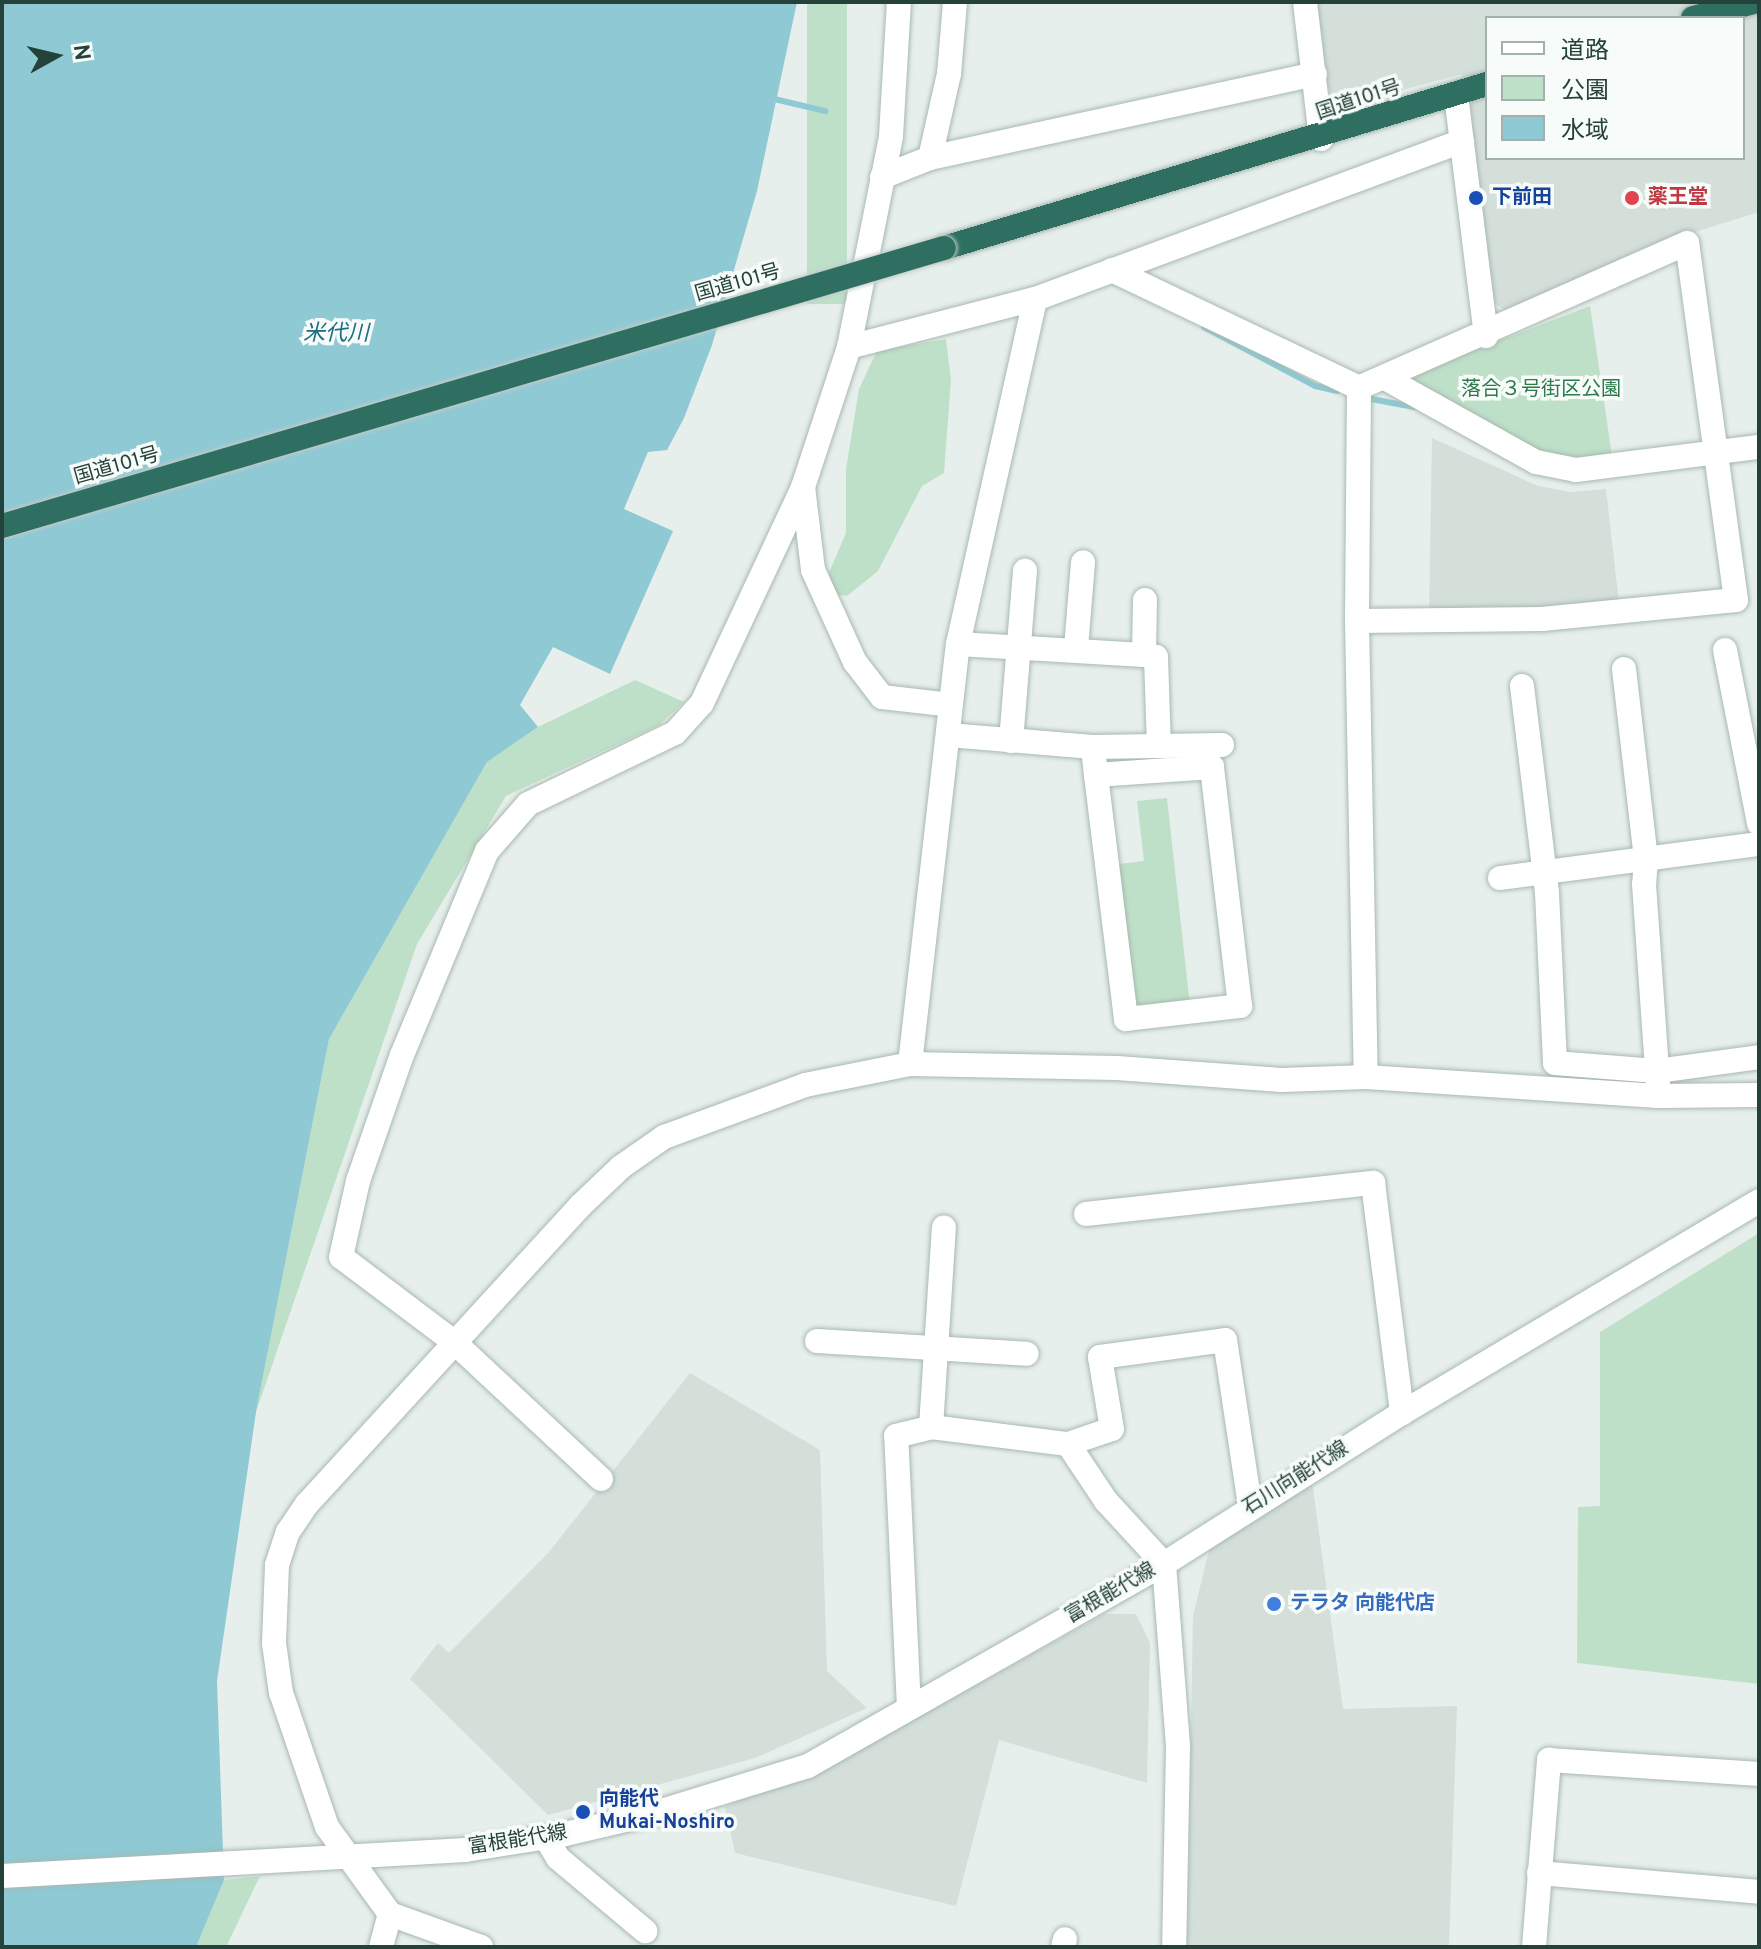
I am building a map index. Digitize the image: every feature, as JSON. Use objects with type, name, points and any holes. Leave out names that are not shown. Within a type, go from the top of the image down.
[{"type":"highway","points":[[1701,16],[1754,2]]},
{"type":"highway","name":"国道101号","points":[[2,526],[1321,139],[1485,85]]},
{"type":"street","points":[[601,1479],[454,1342],[341,1257],[358,1181],[441,952],[487,851],[528,804],[675,733],[702,703],[793,499],[803,487],[849,347],[891,136],[899,2]]},
{"type":"street","points":[[930,158],[949,74],[955,2]]},
{"type":"street","points":[[1305,2],[1321,139]]},
{"type":"street","points":[[882,177],[930,158],[1315,74]]},
{"type":"street","points":[[1456,95],[1486,336]]},
{"type":"street","points":[[849,347],[1035,299],[1462,141]]},
{"type":"street","points":[[1112,270],[1359,388],[1486,336],[1687,243],[1736,600],[1542,619],[1357,621]]},
{"type":"street","points":[[910,1064],[958,644],[1035,299]]},
{"type":"street","points":[[1385,378],[1536,462],[1576,470],[1759,447]]},
{"type":"street","points":[[1359,388],[1357,621],[1366,1077]]},
{"type":"street","points":[[803,487],[813,570],[855,662],[882,697],[951,705]]},
{"type":"street","points":[[1076,648],[1083,562]]},
{"type":"street","points":[[1011,741],[1025,571]]},
{"type":"street","points":[[1144,655],[1145,600]]},
{"type":"street","points":[[958,644],[1018,649],[1076,648],[1156,657],[1159,746]]},
{"type":"street","points":[[1725,650],[1759,824]]},
{"type":"street","points":[[1624,669],[1646,858],[1644,884],[1658,1096]]},
{"type":"street","points":[[1522,686],[1544,872],[1555,1063],[1657,1071],[1759,1057]]},
{"type":"street","points":[[949,735],[1093,747],[1222,745]]},
{"type":"street","points":[[1093,747],[1096,775],[1126,1019],[1240,1006],[1212,767],[1096,775]]},
{"type":"street","points":[[1500,878],[1759,844]]},
{"type":"street","points":[[481,1947],[390,1914],[327,1827],[281,1693],[274,1643],[277,1565],[288,1532],[307,1504],[580,1206],[621,1167],[664,1137],[805,1085],[910,1064],[1117,1068],[1282,1080],[1366,1077],[1658,1096],[1759,1095]]},
{"type":"street","points":[[1086,1214],[1373,1183],[1402,1413]]},
{"type":"street","name":"石川向能代線","points":[[1164,1564],[1250,1506],[1402,1413],[1759,1201]]},
{"type":"street","points":[[931,1427],[944,1227]]},
{"type":"street","points":[[909,1708],[896,1436],[931,1427],[1068,1444],[1112,1429],[1100,1357],[1225,1340],[1250,1506]]},
{"type":"street","points":[[817,1341],[1027,1354]]},
{"type":"street","points":[[1068,1444],[1106,1501],[1164,1564],[1178,1746],[1174,1947]]},
{"type":"street","name":"富根能代線","points":[[2,1876],[465,1850],[546,1838],[655,1813],[808,1766],[1164,1564]]},
{"type":"street","points":[[1534,1947],[1549,1760],[1759,1774]]},
{"type":"street","points":[[546,1838],[558,1858],[645,1931]]},
{"type":"street","points":[[1539,1873],[1759,1892]]},
{"type":"street","points":[[381,1947],[390,1914]]},
{"type":"shaded area","points":[[1301,2],[1759,2],[1759,212],[1641,249],[1509,312],[1487,299],[1462,74],[1335,108]]},
{"type":"shaded area","points":[[1432,438],[1538,486],[1571,492],[1606,489],[1619,603],[1429,615]]},
{"type":"shaded area","points":[[690,1373],[820,1450],[827,1671],[867,1708],[755,1758],[548,1815],[410,1679],[438,1643],[449,1653],[549,1552]]},
{"type":"shaded area","points":[[1312,1481],[1343,1709],[1457,1706],[1449,1947],[1187,1947],[1193,1616],[1209,1550]]},
{"type":"shaded area","points":[[1105,1614],[1136,1614],[1150,1643],[1147,1783],[999,1740],[956,1906],[735,1853],[725,1807],[920,1716]]},
{"type":"green space","points":[[807,2],[847,2],[847,304],[807,304]]},
{"type":"green space","name":"落合３号街区公園","points":[[1590,306],[1612,456],[1568,462],[1525,452],[1412,387],[1413,374]]},
{"type":"green space","points":[[946,339],[951,380],[944,473],[922,486],[878,571],[847,596],[831,594],[828,575],[846,533],[846,469],[859,389],[877,351]]},
{"type":"green space","points":[[635,680],[684,702],[659,725],[506,796],[417,944],[256,1412],[329,1039],[487,762],[538,727]]},
{"type":"green space","points":[[1167,798],[1190,1006],[1135,1012],[1119,864],[1144,861],[1137,801]]},
{"type":"green space","points":[[1759,1233],[1759,1684],[1577,1663],[1578,1507],[1600,1506],[1600,1332]]},
{"type":"green space","points":[[260,1876],[226,1947],[196,1947],[224,1880]]},
{"type":"water","name":"米代川","points":[[2,2],[797,2],[757,191],[712,345],[684,418],[667,450],[648,452],[624,509],[673,531],[610,674],[553,647],[520,705],[538,727],[487,762],[329,1039],[256,1412],[217,1681],[224,1880],[196,1947],[2,1947]]},
{"type":"waterway","points":[[770,98],[825,111]]},
{"type":"waterway","points":[[1204,327],[1315,386],[1337,391]]},
{"type":"waterway","points":[[1371,399],[1414,407]]},
{"type":"place","name":"下前田","points":[[1476,198]]},
{"type":"place","name":"薬王堂","points":[[1632,198]]},
{"type":"place","name":"テラタ 向能代店","points":[[1274,1604]]},
{"type":"place","name":"向能代 Mukai-Noshiro","points":[[583,1812]]}]
